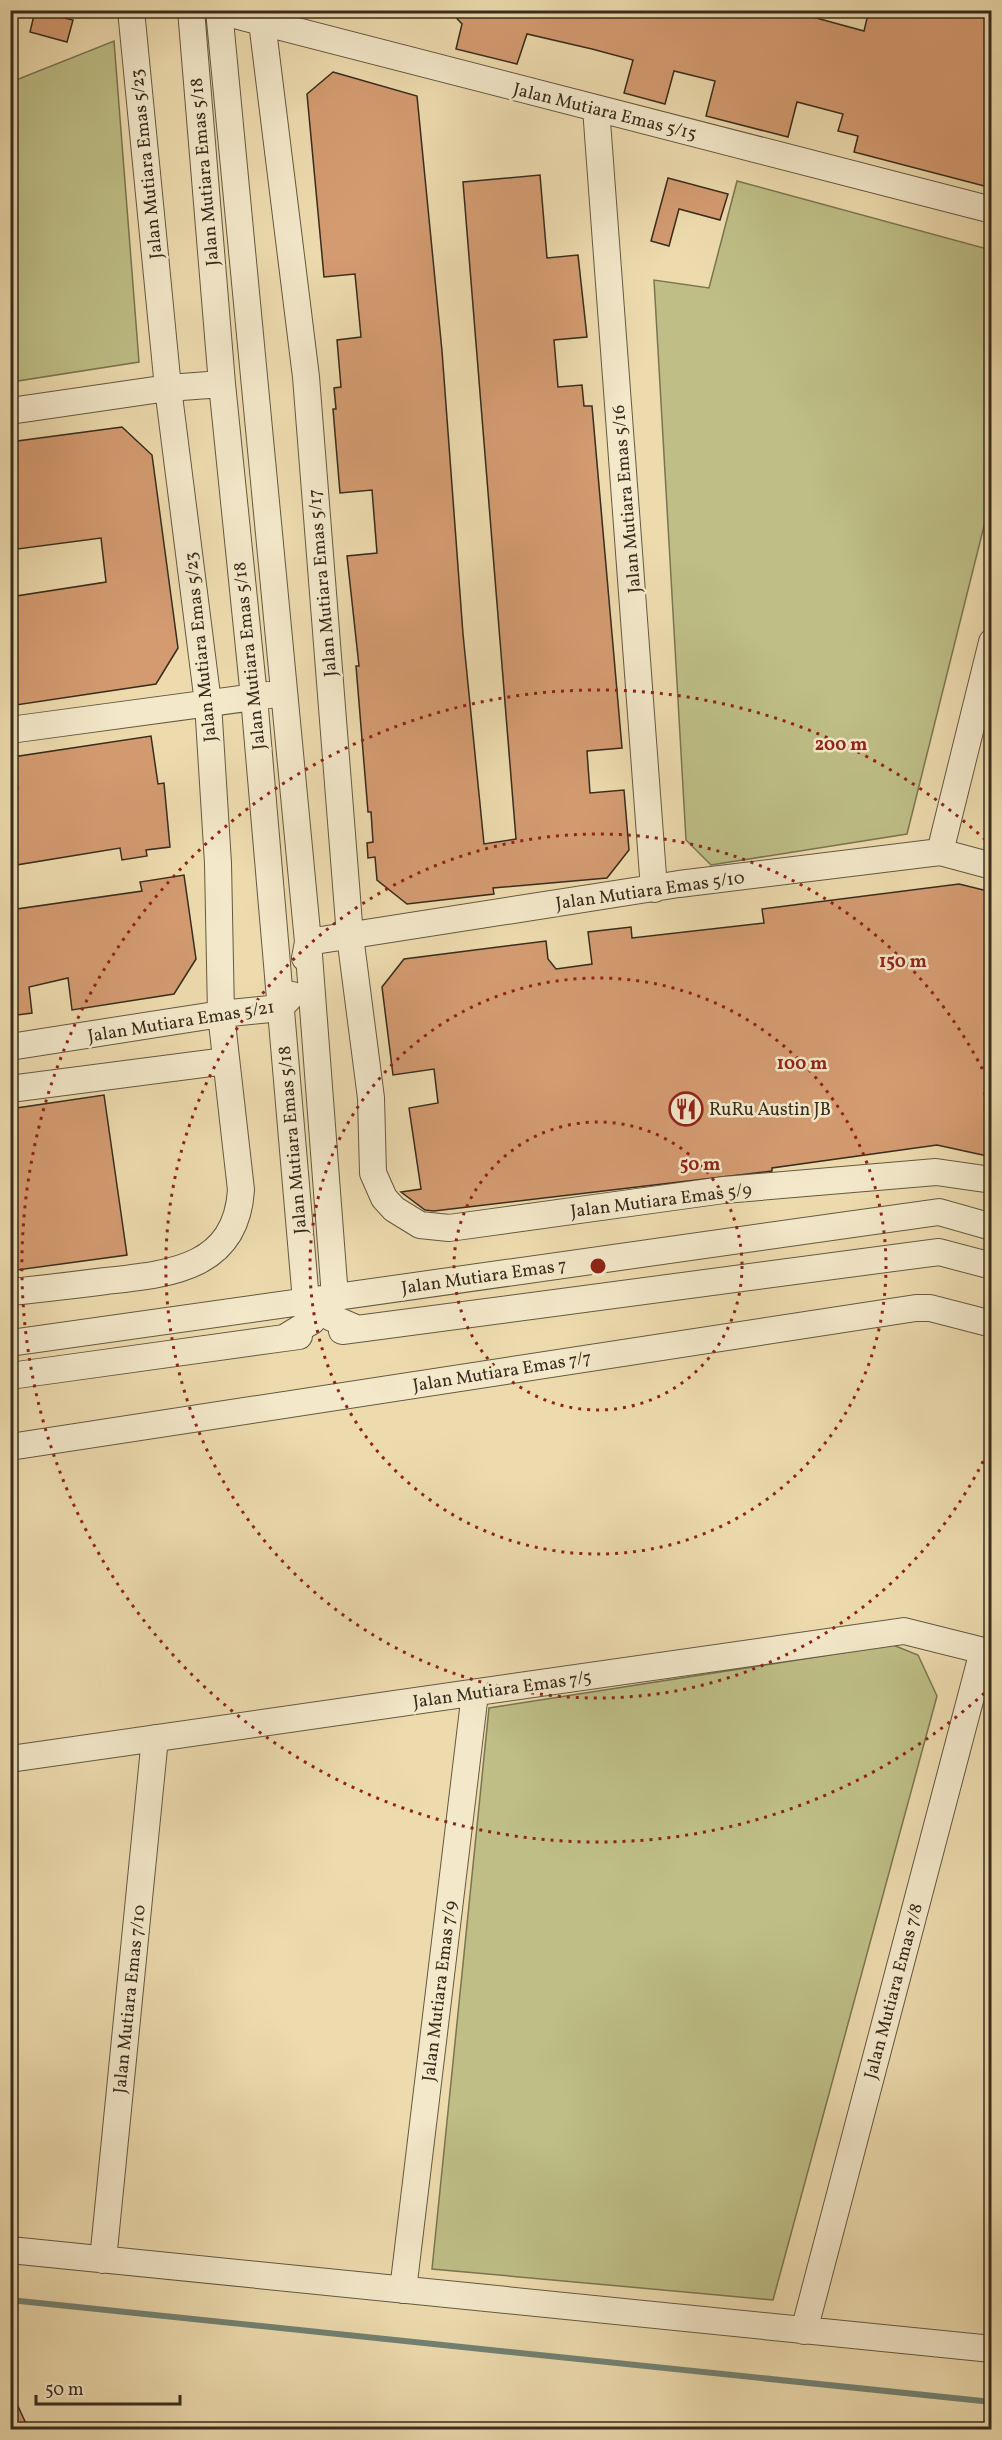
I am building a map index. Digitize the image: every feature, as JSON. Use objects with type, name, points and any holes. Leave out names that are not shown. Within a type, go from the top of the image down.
[{"type":"street","name":"Jalan Mutiara Emas 5/23","points":[[10,1292],[145,1277],[193,1266],[210,1255],[224,1241],[232,1229],[240,1204],[241,1191],[221,1014],[218,863],[208,703],[168,388],[131,10]]},
{"type":"street","name":"Jalan Mutiara Emas 5/18","points":[[190,10],[222,384],[254,698],[280,1008],[321,1303]]},
{"type":"street","name":"Jalan Mutiara Emas 5/18","points":[[219,11],[308,942],[321,1303]]},
{"type":"street","name":"Jalan Mutiara Emas 5/15","points":[[219,11],[263,16],[596,108],[992,210]]},
{"type":"street","name":"Jalan Mutiara Emas 5/17","points":[[263,16],[306,377],[350,936],[371,1098],[370,1157]]},
{"type":"street","name":"Jalan Mutiara Emas 5/16","points":[[596,108],[654,889]]},
{"type":"street","points":[[10,411],[168,388],[222,384]]},
{"type":"street","points":[[940,852],[992,642]]},
{"type":"street","points":[[10,730],[285,693]]},
{"type":"street","name":"Jalan Mutiara Emas 5/10","points":[[308,942],[654,889],[940,852],[992,866]]},
{"type":"street","name":"Jalan Mutiara Emas 5/21","points":[[10,1047],[221,1014],[280,1008],[297,986],[308,942]]},
{"type":"street","points":[[10,1089],[226,1060]]},
{"type":"street","name":"Jalan Mutiara Emas 5/9","points":[[370,1157],[377,1186],[394,1209],[420,1225],[440,1228],[735,1189],[936,1172],[992,1180]]},
{"type":"street","name":"Jalan Mutiara Emas 7","points":[[10,1343],[321,1303],[939,1212],[992,1227]]},
{"type":"street","name":"Jalan Mutiara Emas 7","points":[[10,1376],[939,1252],[992,1266]]},
{"type":"street","points":[[284,1338],[305,1327],[321,1303],[357,1329]]},
{"type":"street","name":"Jalan Mutiara Emas 7/7","points":[[10,1447],[916,1308],[930,1308],[992,1324]]},
{"type":"street","name":"Jalan Mutiara Emas 7/5","points":[[10,1759],[904,1631],[987,1652]]},
{"type":"street","name":"Jalan Mutiara Emas 7/8","points":[[804,2331],[987,1652]]},
{"type":"street","name":"Jalan Mutiara Emas 7/9","points":[[403,2290],[475,1693]]},
{"type":"street","name":"Jalan Mutiara Emas 7/10","points":[[103,2260],[155,1738]]},
{"type":"street","points":[[10,2250],[992,2349]]},
{"type":"green space","points":[[114,41],[139,362],[11,382],[11,82]]},
{"type":"green space","points":[[737,181],[991,250],[991,498],[907,834],[711,865],[686,840],[654,280],[709,288]]},
{"type":"green space","points":[[893,1645],[918,1655],[937,1696],[773,2300],[432,2269],[489,1708]]},
{"type":"building","points":[[449,10],[787,10],[864,31],[869,10],[992,10],[992,188],[854,152],[858,136],[838,131],[843,114],[797,102],[788,137],[706,116],[715,81],[674,71],[665,104],[624,93],[633,60],[592,49],[527,34],[517,64],[456,49],[462,24]]},
{"type":"building","points":[[35,11],[73,20],[67,42],[30,32]]},
{"type":"building","points":[[333,72],[417,96],[442,351],[463,634],[484,844],[516,839],[463,182],[540,175],[547,258],[578,255],[587,337],[554,340],[558,387],[582,385],[584,406],[592,406],[622,748],[587,751],[590,793],[624,790],[629,850],[607,878],[493,888],[494,894],[407,904],[377,880],[375,857],[368,858],[367,843],[373,842],[371,812],[368,812],[356,666],[359,666],[347,556],[377,553],[372,490],[340,493],[333,409],[336,409],[334,388],[341,387],[337,340],[361,337],[355,274],[324,277],[307,94]]},
{"type":"building","points":[[668,178],[728,194],[720,220],[679,209],[669,246],[651,241]]},
{"type":"building","points":[[122,427],[152,455],[178,648],[156,684],[16,705],[10,681],[10,597],[106,582],[101,538],[10,550],[10,442]]},
{"type":"building","points":[[151,736],[158,784],[164,783],[170,847],[146,850],[147,856],[122,860],[120,848],[10,866],[10,790],[18,789],[13,757]]},
{"type":"building","points":[[184,875],[196,959],[174,994],[72,1010],[68,978],[29,987],[32,1013],[10,1016],[10,910],[142,891],[140,882]]},
{"type":"building","points":[[959,884],[992,892],[992,1063],[984,1094],[992,1095],[992,1157],[937,1145],[772,1168],[772,1171],[434,1211],[425,1210],[401,1192],[421,1189],[409,1108],[438,1103],[434,1069],[393,1075],[382,987],[404,959],[546,941],[548,959],[556,969],[592,964],[588,932],[631,927],[632,938],[764,923],[762,909]]},
{"type":"building","points":[[104,1095],[127,1255],[10,1271],[10,1109]]},
{"type":"building","points":[[10,2389],[29,2430],[10,2430]]},
{"type":"waterway","points":[[10,2300],[992,2402]]},
{"type":"place","name":"RuRu Austin JB","points":[[686,1109]]}]
